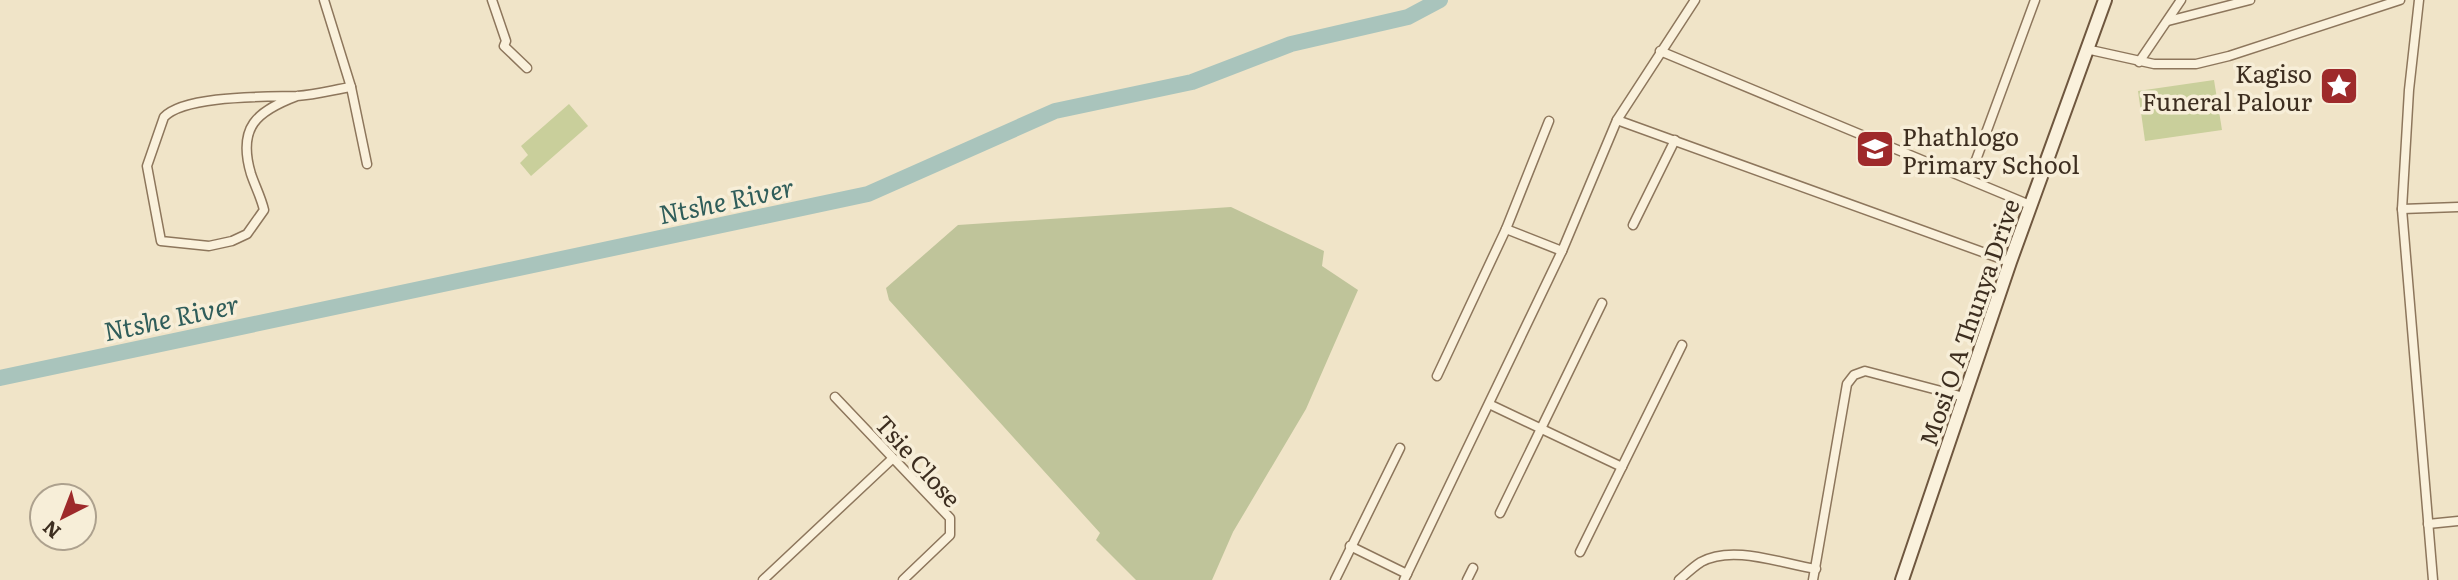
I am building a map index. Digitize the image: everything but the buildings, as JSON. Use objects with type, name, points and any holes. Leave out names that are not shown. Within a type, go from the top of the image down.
[{"type":"street","points":[[324,0],[351,88],[367,163]]},
{"type":"street","points":[[492,0],[506,41],[504,46],[527,68]]},
{"type":"street","points":[[1350,547],[1406,577],[1491,405],[1562,251],[1617,120],[1695,0]]},
{"type":"street","points":[[1969,179],[2035,0]]},
{"type":"street","name":"Mosi O A Thunya Drive","points":[[1902,580],[2010,262],[2105,0]]},
{"type":"street","points":[[2139,62],[2180,0]]},
{"type":"street","points":[[2168,21],[2250,0]]},
{"type":"street","points":[[2085,49],[2139,62],[2182,65],[2213,61],[2400,0]]},
{"type":"street","points":[[2419,0],[2409,90],[2402,209],[2432,580]]},
{"type":"street","points":[[1660,51],[2030,205]]},
{"type":"street","points":[[297,96],[263,94],[182,106],[164,117],[147,166],[161,241],[209,246],[247,234],[264,210],[251,173],[247,142],[249,127],[272,105],[297,96],[351,88]]},
{"type":"street","points":[[1617,120],[2010,262]]},
{"type":"street","points":[[1437,376],[1506,229],[1549,121]]},
{"type":"street","points":[[1633,225],[1675,140]]},
{"type":"street","points":[[2402,209],[2458,208]]},
{"type":"street","points":[[1506,229],[1562,251]]},
{"type":"street","points":[[1500,513],[1602,303]]},
{"type":"street","points":[[1580,552],[1682,345]]},
{"type":"street","points":[[1813,580],[1842,398],[1854,375],[1865,371],[1880,372],[1964,397]]},
{"type":"street","name":"Tsie Close","points":[[835,397],[950,518],[950,535],[903,580]]},
{"type":"street","points":[[1491,405],[1622,467]]},
{"type":"street","points":[[1335,580],[1400,448]]},
{"type":"street","points":[[763,580],[892,459]]},
{"type":"street","points":[[2428,524],[2458,521]]},
{"type":"street","points":[[1679,580],[1701,562],[1718,556],[1736,555],[1816,569]]},
{"type":"street","points":[[1467,580],[1473,568]]},
{"type":"green space","points":[[2214,80],[2222,130],[2145,141],[2138,91]]},
{"type":"green space","points":[[569,104],[588,126],[531,176],[520,163],[528,155],[521,146]]},
{"type":"green space","points":[[1231,207],[1324,251],[1322,266],[1358,290],[1306,409],[1233,532],[1212,580],[1136,580],[1096,540],[1100,533],[889,300],[886,288],[958,225]]},
{"type":"waterway","name":"Ntshe River","points":[[0,378],[868,194],[1055,111],[1192,82],[1291,44],[1408,17],[1440,0]]},
{"type":"place","name":"Kagiso Funeral Palour","points":[[2339,86]]},
{"type":"place","name":"Phathlogo Primary School","points":[[1875,149]]}]
